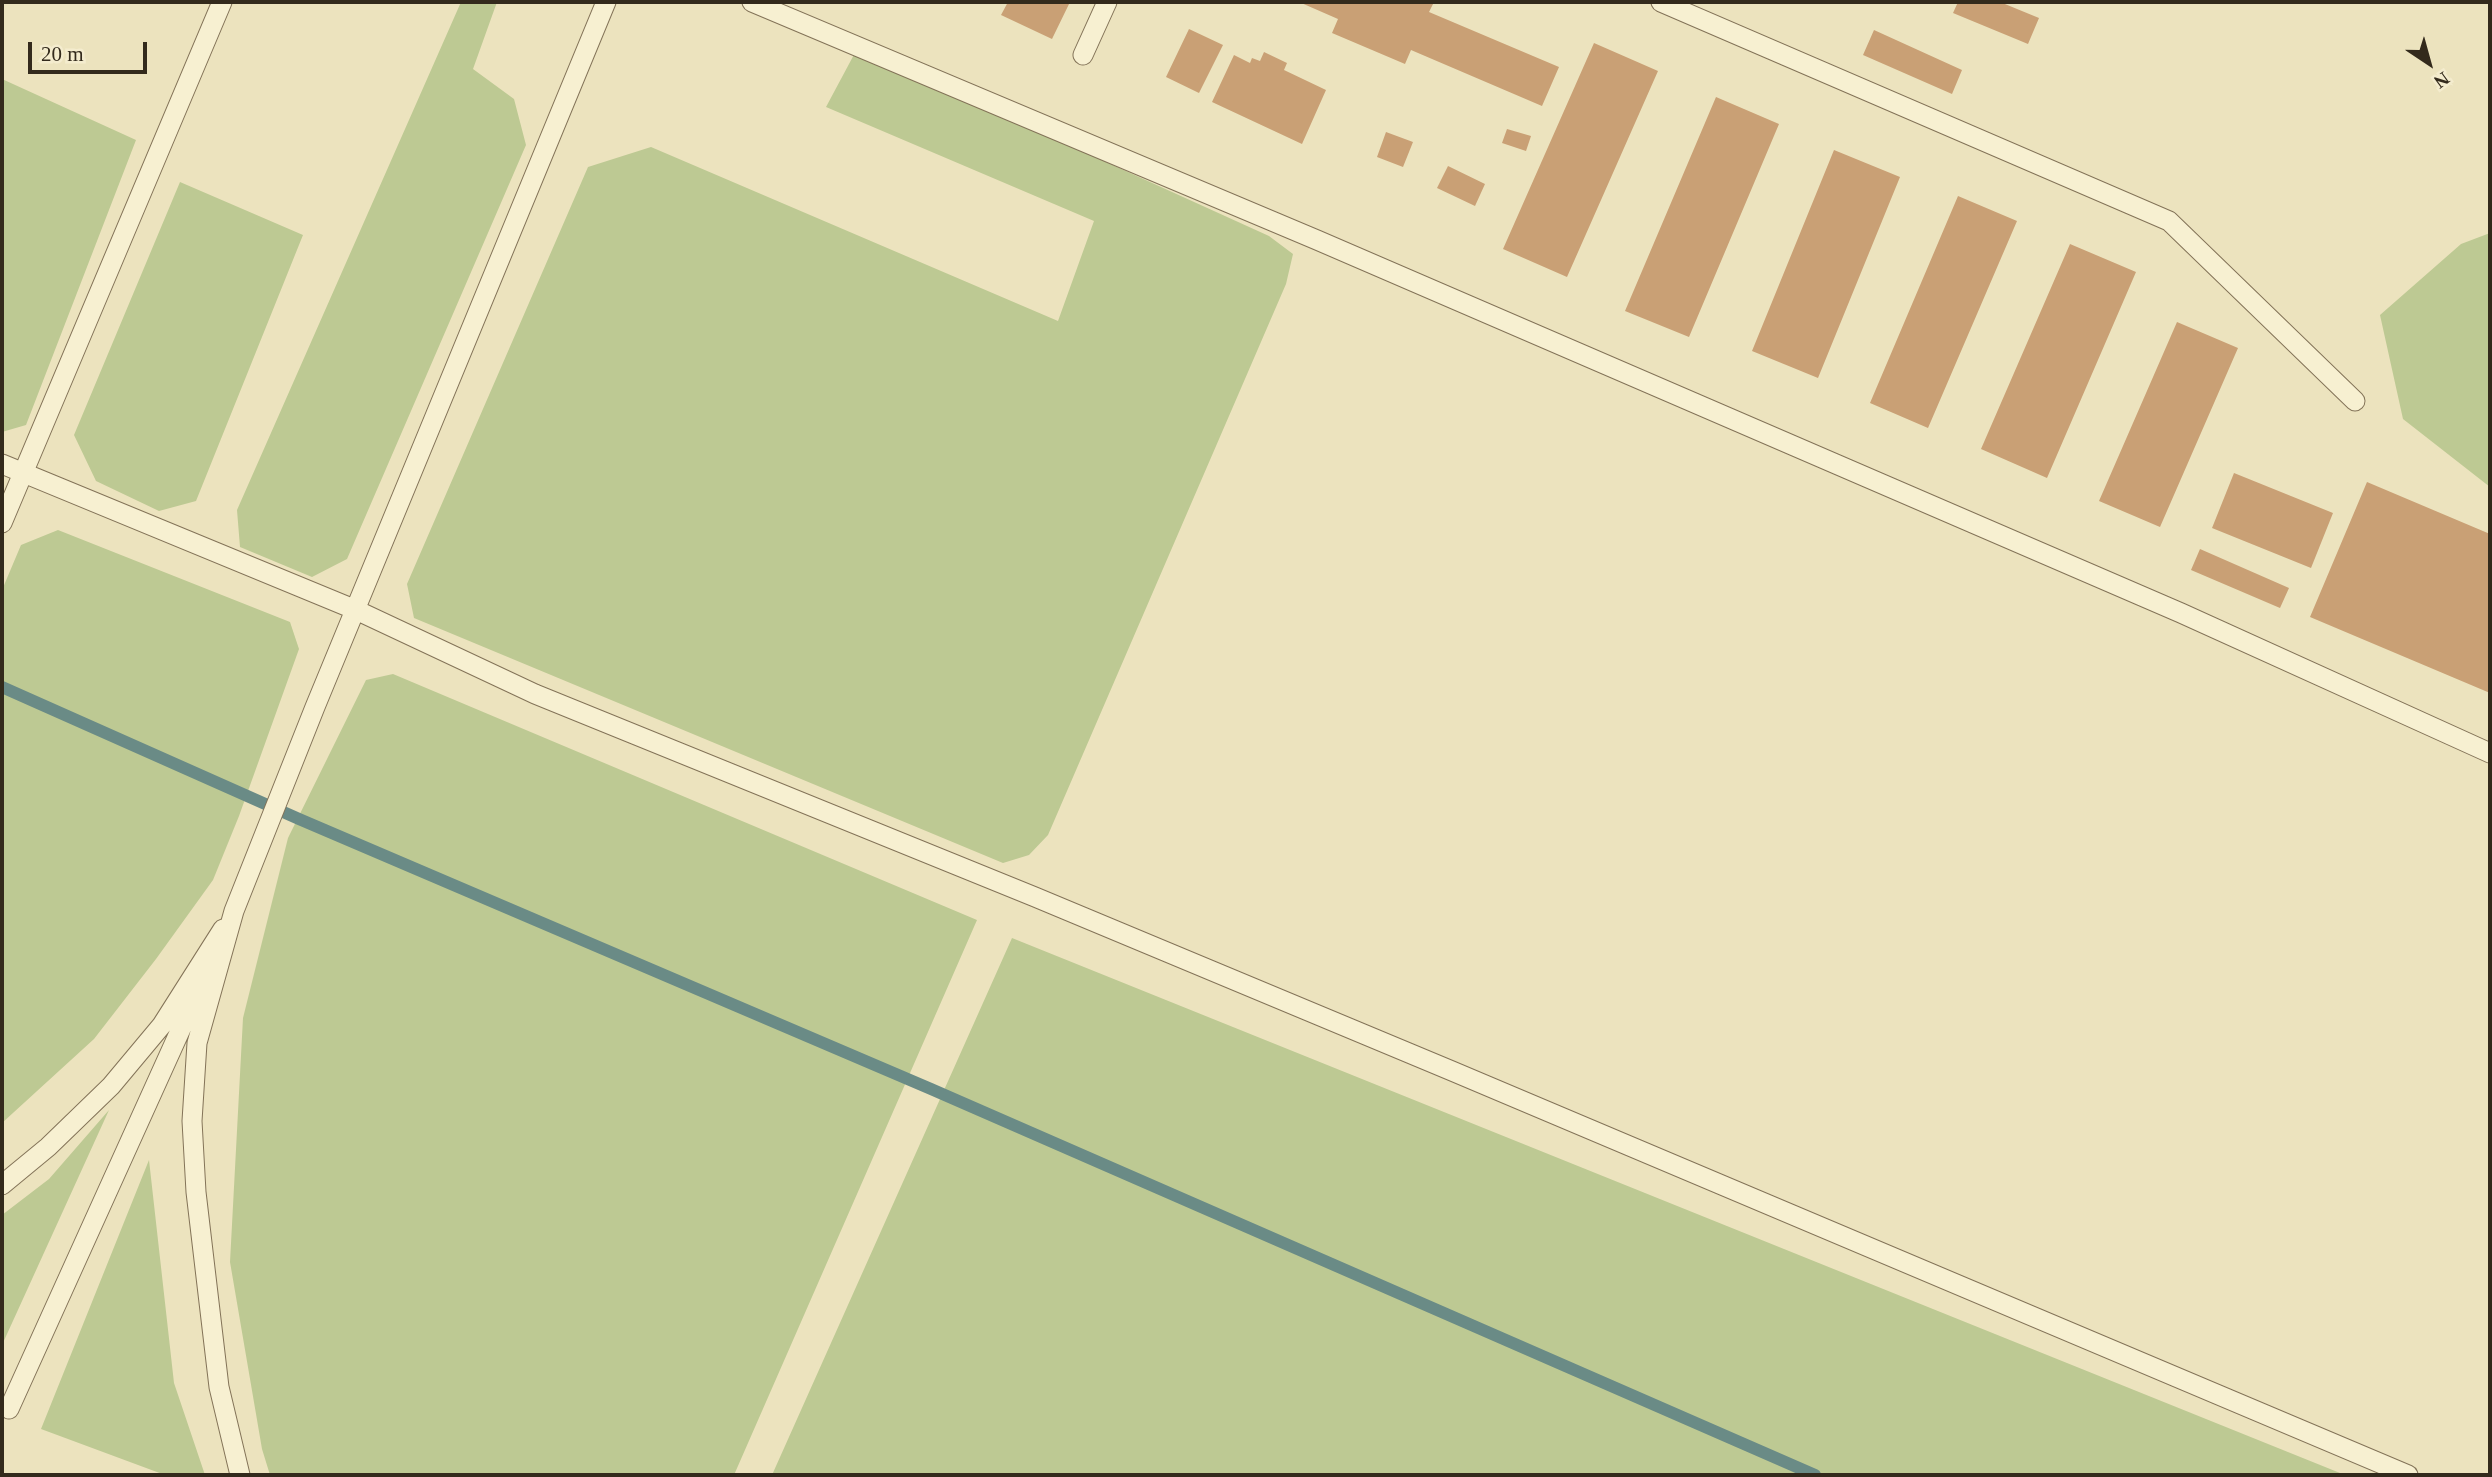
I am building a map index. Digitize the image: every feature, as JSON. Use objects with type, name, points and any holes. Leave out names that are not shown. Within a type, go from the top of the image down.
[{"type":"lane","points":[[2,523],[222,2]]},
{"type":"lane","points":[[9,1409],[234,911],[606,2]]},
{"type":"lane","points":[[752,2],[1317,240],[2168,607],[2490,752]]},
{"type":"lane","points":[[1083,55],[1107,2]]},
{"type":"lane","points":[[1661,2],[2169,221],[2355,401]]},
{"type":"lane","points":[[2,464],[356,610],[535,694],[1377,1039],[2408,1475]]},
{"type":"lane","points":[[2,1185],[48,1147],[111,1086],[162,1025],[234,911]]},
{"type":"lane","points":[[234,911],[197,1043],[192,1121],[196,1192],[219,1387],[240,1475]]},
{"type":"green space","points":[[461,2],[497,2],[473,69],[514,99],[526,145],[347,559],[312,577],[240,547],[237,510]]},
{"type":"green space","points":[[857,49],[1269,236],[1293,254],[1286,284],[1048,835],[1029,855],[1003,863],[414,618],[407,584],[588,167],[651,147],[1058,321],[1094,221],[826,107]]},
{"type":"green space","points":[[2,79],[136,140],[26,425],[2,432]]},
{"type":"green space","points":[[180,182],[303,235],[196,501],[159,511],[96,481],[74,435]]},
{"type":"green space","points":[[2490,233],[2490,487],[2403,419],[2380,315],[2461,244]]},
{"type":"green space","points":[[58,530],[290,622],[299,649],[213,880],[94,1039],[2,1123],[2,590],[21,545]]},
{"type":"green space","points":[[393,674],[977,920],[734,1475],[270,1475],[262,1449],[230,1262],[243,1018],[288,838],[366,680]]},
{"type":"green space","points":[[1012,938],[2345,1475],[772,1475]]},
{"type":"green space","points":[[109,1110],[2,1345],[2,1215],[49,1179]]},
{"type":"green space","points":[[149,1160],[174,1383],[205,1475],[165,1475],[41,1429]]},
{"type":"building","points":[[1008,2],[1070,2],[1052,39],[1001,15]]},
{"type":"building","points":[[1299,2],[1434,2],[1429,12],[1559,67],[1542,106],[1411,50],[1405,64],[1332,33],[1338,19]]},
{"type":"building","points":[[1958,2],[2000,2],[2039,18],[2028,44],[1953,13]]},
{"type":"building","points":[[1189,29],[1223,45],[1199,93],[1166,77]]},
{"type":"building","points":[[1874,30],[1962,70],[1952,94],[1863,55]]},
{"type":"building","points":[[1594,43],[1658,71],[1567,277],[1503,249]]},
{"type":"building","points":[[1264,52],[1287,63],[1284,70],[1326,90],[1302,144],[1212,102],[1234,55],[1250,63],[1252,58],[1260,61]]},
{"type":"building","points":[[1716,97],[1779,124],[1689,337],[1625,311]]},
{"type":"building","points":[[1507,129],[1531,136],[1526,151],[1502,143]]},
{"type":"building","points":[[1386,132],[1413,142],[1403,167],[1377,157]]},
{"type":"building","points":[[1834,150],[1900,177],[1818,378],[1752,351]]},
{"type":"building","points":[[1448,166],[1485,184],[1475,206],[1437,188]]},
{"type":"building","points":[[1958,196],[2017,221],[1928,428],[1870,403]]},
{"type":"building","points":[[2070,244],[2136,272],[2047,478],[1981,449]]},
{"type":"building","points":[[2177,322],[2238,348],[2160,527],[2099,501]]},
{"type":"building","points":[[2234,473],[2333,513],[2311,568],[2212,528]]},
{"type":"building","points":[[2367,482],[2490,534],[2490,693],[2310,617]]},
{"type":"building","points":[[2200,549],[2289,588],[2280,608],[2191,570]]},
{"type":"waterway","points":[[2,687],[299,819],[931,1089],[1815,1475]]}]
